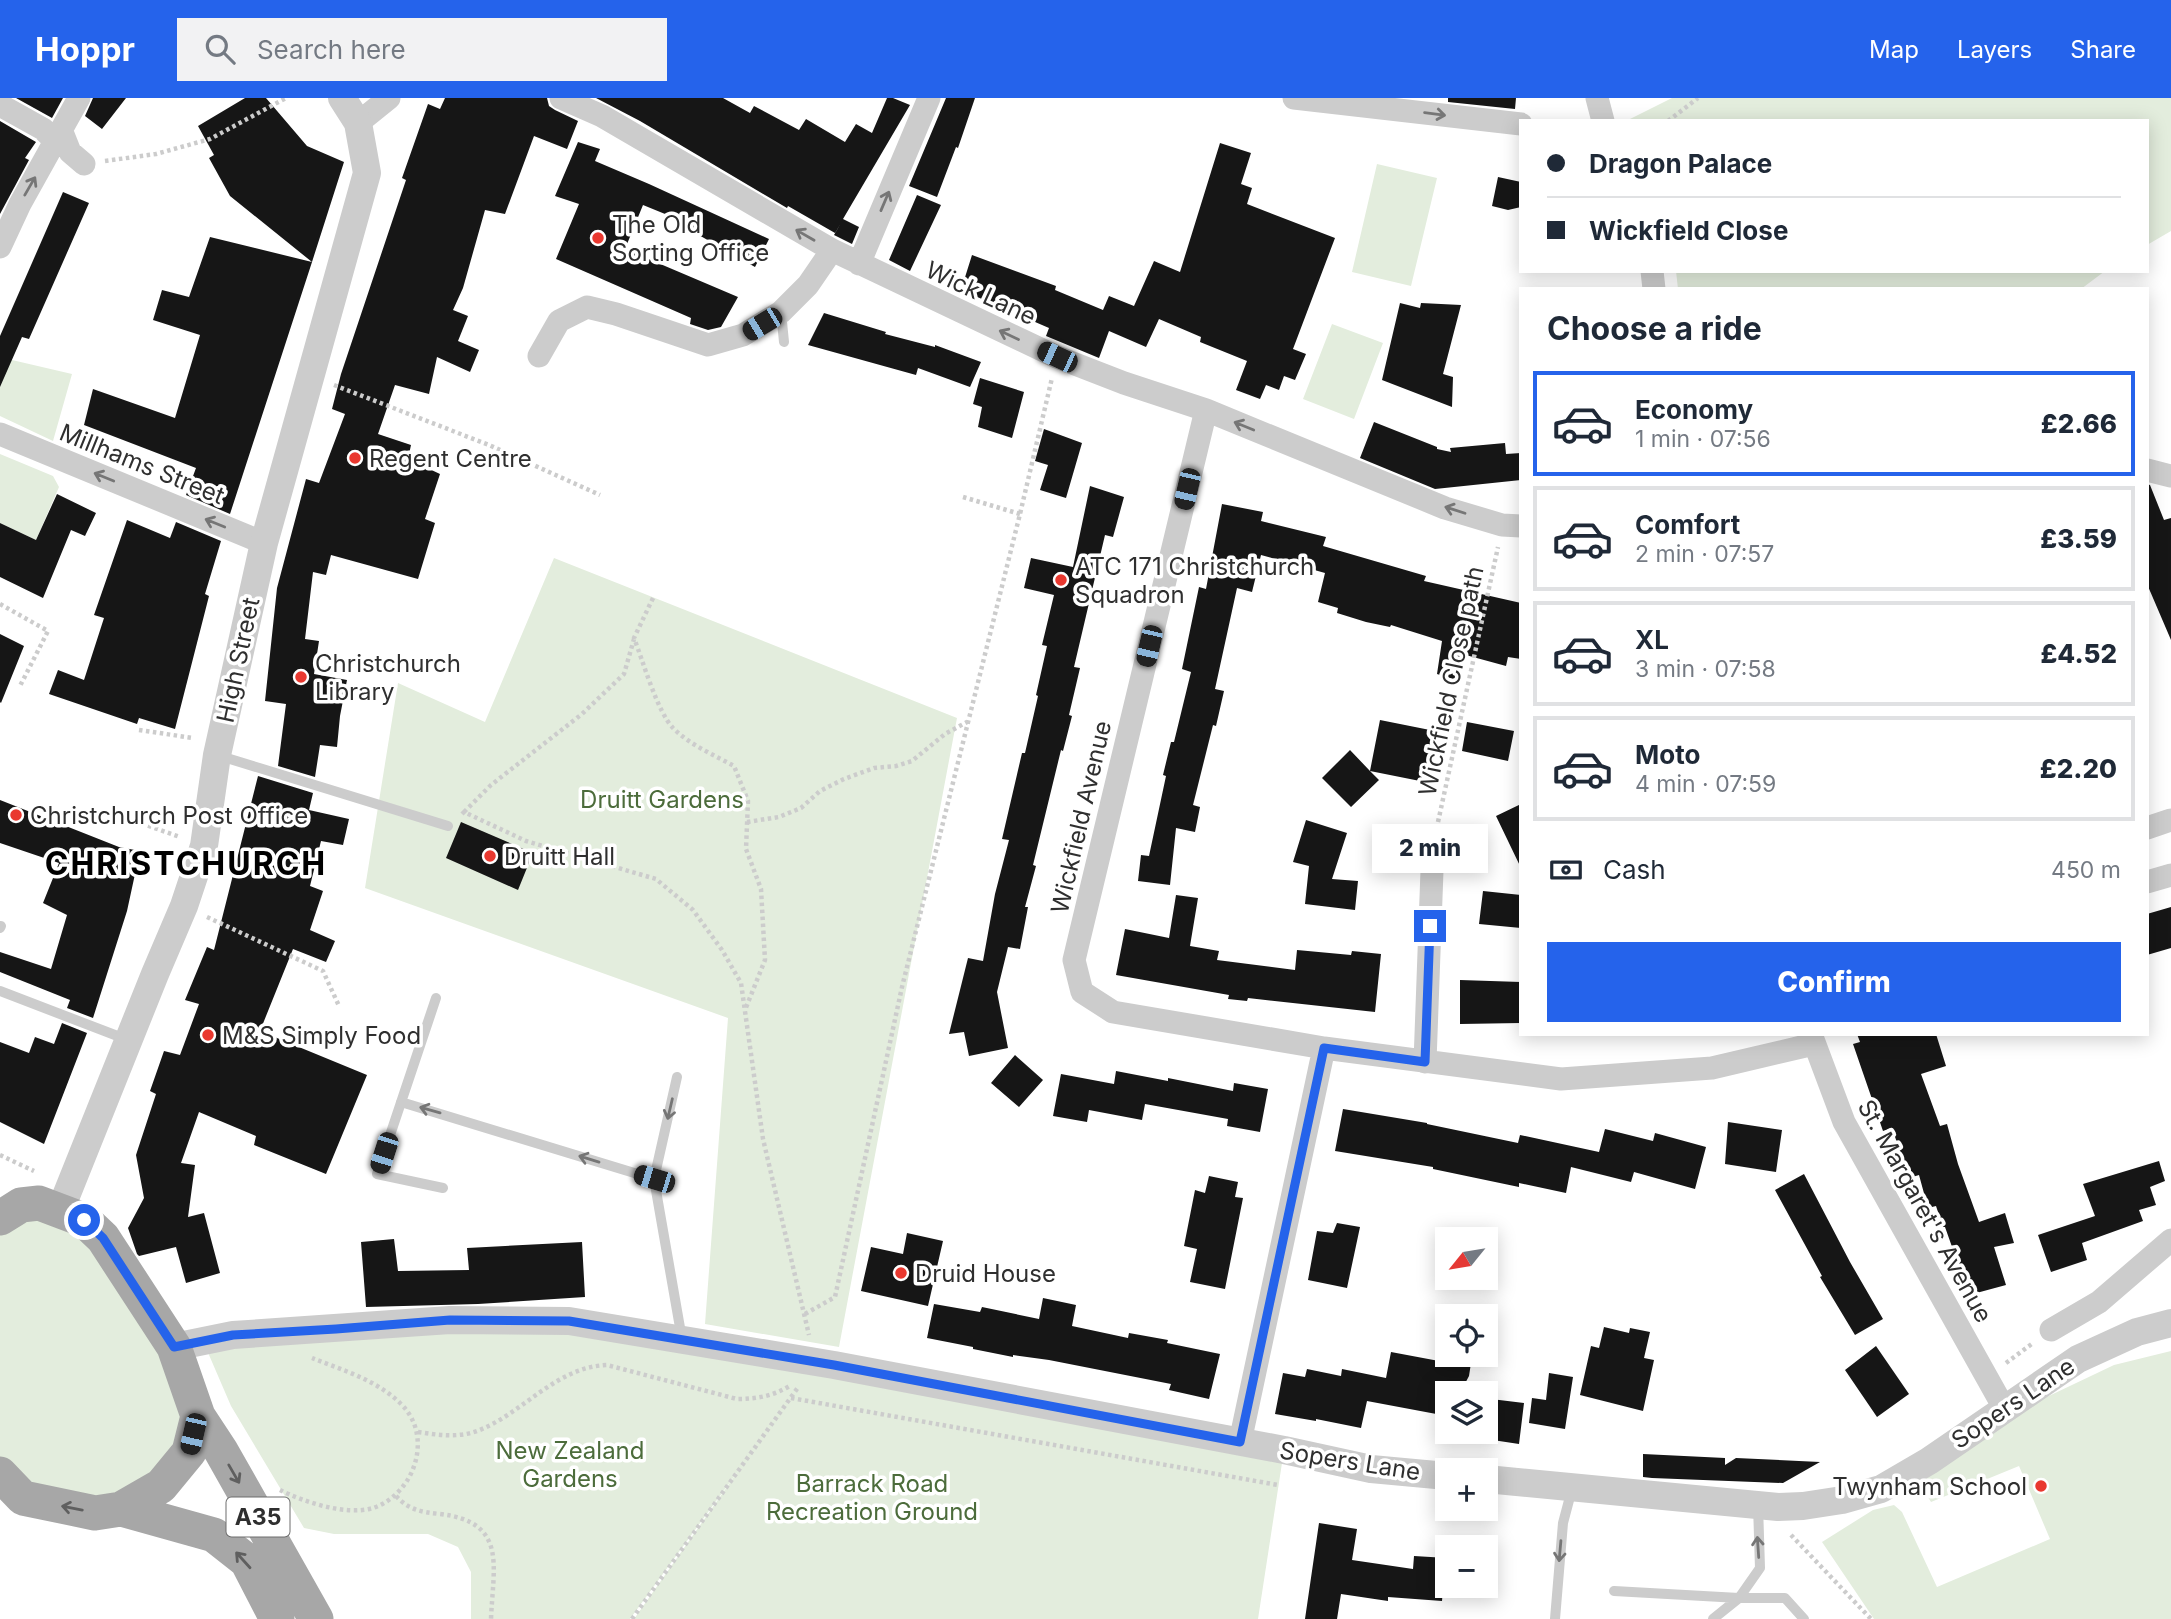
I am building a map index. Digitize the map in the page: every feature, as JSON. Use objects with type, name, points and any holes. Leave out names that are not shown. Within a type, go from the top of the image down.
[{"type":"main road","name":"A35","points":[[0,1218],[21,1205],[39,1203],[84,1220],[103,1238],[174,1347],[198,1416],[221,1451],[316,1619]]},
{"type":"main road","name":"A35","points":[[0,1474],[23,1498],[95,1513],[121,1509],[161,1486],[189,1452],[198,1416]]},
{"type":"main road","name":"A35","points":[[121,1509],[214,1535],[247,1561],[277,1619]]},
{"type":"street","points":[[0,247],[20,204],[79,98]]},
{"type":"street","points":[[342,98],[362,110],[389,98]]},
{"type":"street","name":"Wick Lane","points":[[561,98],[602,117],[832,250],[1057,357],[1206,411],[1446,508],[1512,526]]},
{"type":"street","points":[[859,264],[929,98]]},
{"type":"street","points":[[1294,98],[1519,124]]},
{"type":"street","points":[[1597,98],[1602,119]]},
{"type":"street","points":[[0,104],[59,137],[70,152],[84,164]]},
{"type":"street","name":"High Street","points":[[60,1211],[184,906],[204,846],[218,748],[264,543],[368,173],[362,110]]},
{"type":"street","points":[[539,356],[559,321],[587,307],[616,313],[708,345],[743,335],[781,312],[808,285],[832,250]]},
{"type":"street","name":"Wickfield Avenue","points":[[1206,411],[1074,960],[1082,992],[1113,1012],[1324,1048],[1561,1079],[1712,1068],[1812,1039]]},
{"type":"street","name":"Millhams Street","points":[[0,434],[264,543]]},
{"type":"street","points":[[2149,470],[2171,476]]},
{"type":"street","points":[[2149,827],[2171,820]]},
{"type":"street","points":[[1425,1062],[1433,844]]},
{"type":"street","points":[[2149,882],[2171,875]]},
{"type":"street","name":"St. Margaret's Avenue","points":[[1812,1039],[1844,1122],[2004,1408]]},
{"type":"street","points":[[1240,1442],[1324,1048]]},
{"type":"street","name":"Sopers Lane","points":[[2051,1330],[2099,1302],[2171,1240]]},
{"type":"street","name":"Sopers Lane","points":[[174,1347],[233,1335],[450,1320],[569,1321],[682,1339],[1240,1442],[1371,1469],[1435,1475]]},
{"type":"street","name":"Sopers Lane","points":[[1498,1480],[1778,1507],[1842,1500],[1881,1489],[1929,1461],[2078,1359],[2137,1332],[2171,1323]]},
{"type":"lane","points":[[781,312],[784,341]]},
{"type":"lane","points":[[218,748],[448,825]]},
{"type":"lane","points":[[0,990],[128,1040]]},
{"type":"lane","points":[[436,998],[377,1174],[443,1188]]},
{"type":"lane","points":[[677,1077],[654,1179],[682,1339]]},
{"type":"lane","points":[[401,1102],[654,1179]]},
{"type":"lane","points":[[1556,1618],[1563,1523],[1573,1486]]},
{"type":"lane","points":[[1713,1619],[1739,1598],[1760,1568],[1758,1504]]},
{"type":"lane","points":[[1614,1591],[1785,1598],[1804,1619]]},
{"type":"path","points":[[84,164],[156,154],[210,139],[286,98]]},
{"type":"path","points":[[1671,119],[1698,98]]},
{"type":"path","points":[[804,1314],[835,1297],[902,987],[1057,357]]},
{"type":"path","points":[[311,376],[489,446],[600,495]]},
{"type":"path","points":[[963,497],[1020,514]]},
{"type":"path","name":"Wickfield Close path","points":[[1433,844],[1512,526]]},
{"type":"path","points":[[448,825],[491,785],[582,714],[624,674],[634,638],[653,598]]},
{"type":"path","points":[[0,604],[48,631],[20,686]]},
{"type":"path","points":[[634,638],[653,692],[672,727],[699,748],[734,766],[748,802],[746,849],[761,889],[765,960],[745,1011]]},
{"type":"path","points":[[747,822],[779,817],[801,808],[820,791],[844,779],[874,768],[912,761],[945,734],[967,722]]},
{"type":"path","points":[[139,730],[218,748]]},
{"type":"path","points":[[464,812],[526,841],[656,879],[692,909],[722,950],[741,983],[763,1139],[804,1314],[813,1365],[632,1619]]},
{"type":"path","points":[[115,814],[204,846]]},
{"type":"path","points":[[184,906],[323,971],[339,1006]]},
{"type":"path","points":[[1987,1377],[2051,1330]]},
{"type":"path","points":[[276,1489],[296,1499],[348,1510],[372,1508],[396,1496],[410,1477],[418,1457],[418,1432],[404,1406],[385,1389],[311,1358]]},
{"type":"path","points":[[418,1432],[449,1436],[477,1431],[505,1417],[546,1387],[592,1366],[607,1365],[737,1399],[758,1399],[780,1392],[795,1383],[813,1365]]},
{"type":"path","points":[[791,1398],[1278,1485]]},
{"type":"path","points":[[396,1496],[415,1511],[461,1518],[482,1528],[490,1541],[492,1554],[491,1619]]},
{"type":"path","points":[[1803,1506],[1784,1527],[1871,1619]]},
{"type":"green space","points":[[1672,98],[2171,98],[2171,231],[2149,244],[2149,119],[1630,119]]},
{"type":"green space","points":[[1377,164],[1437,178],[1411,286],[1352,272]]},
{"type":"green space","points":[[1676,273],[2102,273],[2084,287],[1678,287]]},
{"type":"green space","points":[[1332,324],[1383,343],[1354,419],[1303,399]]},
{"type":"green space","points":[[0,354],[12,360],[72,374],[53,441],[0,416]]},
{"type":"green space","points":[[0,454],[53,476],[59,487],[36,540],[0,523]]},
{"type":"green space","name":"Druitt Gardens","points":[[554,558],[957,718],[839,1347],[705,1324],[728,1018],[365,888],[398,683],[485,722]]},
{"type":"green space","points":[[0,1218],[84,1220],[198,1416],[121,1509],[0,1474]]},
{"type":"green space","points":[[569,1321],[1284,1450],[1258,1619],[634,1619],[741,1467],[630,1619],[471,1619],[471,1572],[458,1547],[428,1534],[334,1534],[304,1528],[231,1406],[203,1341]]},
{"type":"green space","points":[[2171,1351],[2171,1619],[1874,1619],[1822,1542],[1873,1510],[1894,1505],[1902,1512],[1937,1587],[2050,1539],[2019,1466],[1931,1502],[1918,1481],[2032,1404],[2114,1365]]},
{"type":"building","points":[[16,98],[63,98],[52,118]]},
{"type":"building","points":[[93,98],[126,98],[102,129],[85,116]]},
{"type":"building","points":[[245,98],[266,98],[307,146],[344,162],[312,262],[230,196],[209,158],[214,155],[198,126]]},
{"type":"building","points":[[445,98],[547,98],[549,106],[578,121],[567,149],[534,136],[505,214],[485,210],[463,288],[453,310],[468,316],[458,341],[479,350],[470,372],[437,357],[429,394],[395,385],[378,434],[411,445],[408,459],[440,474],[425,519],[435,523],[418,579],[331,555],[326,575],[313,572],[305,639],[319,641],[314,674],[347,680],[337,747],[320,745],[315,777],[278,766],[286,704],[265,701],[277,588],[306,479],[319,483],[345,414],[332,409],[341,374],[406,180],[402,178],[428,104],[440,109]]},
{"type":"building","points":[[596,98],[723,98],[750,113],[754,106],[799,130],[806,119],[845,142],[856,124],[872,133],[887,98],[910,105],[843,219],[859,227],[852,244],[834,235],[841,223],[835,233]]},
{"type":"building","points":[[946,98],[975,98],[937,197],[909,186]]},
{"type":"building","points":[[1448,98],[1516,98],[1515,109],[1448,102]]},
{"type":"building","points":[[0,121],[36,142],[25,158],[29,160],[0,214]]},
{"type":"building","name":"The Old Sorting Office","points":[[578,142],[600,149],[595,161],[769,239],[755,267],[690,230],[692,225],[643,205],[625,249],[738,297],[721,327],[708,330],[690,324],[691,318],[556,259],[579,204],[555,196]]},
{"type":"building","points":[[1220,143],[1251,153],[1241,184],[1252,188],[1247,204],[1335,238],[1293,349],[1306,354],[1295,380],[1284,376],[1279,390],[1266,385],[1260,399],[1236,390],[1247,361],[1200,342],[1201,337],[1159,319],[1146,347],[1109,331],[1099,358],[1046,336],[1049,328],[961,290],[972,255],[1056,286],[1055,290],[1103,310],[1109,296],[1134,306],[1154,261],[1180,272]]},
{"type":"building","points":[[1498,177],[1519,182],[1519,207],[1508,210],[1492,206]]},
{"type":"building","points":[[63,192],[89,203],[29,339],[22,337],[0,387],[0,336]]},
{"type":"building","points":[[917,195],[941,205],[910,271],[889,260]]},
{"type":"building","points":[[210,237],[312,262],[230,514],[186,495],[196,468],[84,425],[93,389],[175,418],[200,335],[153,320],[162,290],[189,297]]},
{"type":"building","points":[[1400,303],[1420,308],[1421,303],[1461,305],[1443,374],[1453,377],[1452,407],[1382,380]]},
{"type":"building","points":[[824,313],[886,332],[885,334],[935,345],[981,362],[970,387],[918,368],[916,375],[808,345]]},
{"type":"building","points":[[980,378],[1024,392],[1012,438],[978,427],[982,407],[973,404]]},
{"type":"building","points":[[1374,422],[1437,449],[1451,452],[1450,448],[1505,443],[1506,454],[1519,453],[1519,480],[1435,489],[1360,458]]},
{"type":"building","points":[[1044,429],[1082,443],[1066,498],[1040,490],[1048,465],[1035,461]]},
{"type":"building","points":[[2149,485],[2164,520],[2171,518],[2171,640],[2149,589]]},
{"type":"building","points":[[1090,486],[1124,497],[1113,537],[1105,535],[1074,667],[1080,668],[1069,715],[1072,716],[1033,865],[1036,866],[1025,907],[1028,907],[1020,949],[1008,947],[997,992],[1008,1048],[969,1056],[964,1032],[949,1034],[968,958],[983,961],[995,894],[1009,840],[1002,839],[1038,696],[1036,695],[1047,646],[1042,645],[1054,595],[1024,588],[1031,558],[1073,567]]},
{"type":"building","points":[[57,494],[96,513],[85,536],[71,530],[43,598],[0,577],[0,523],[36,540]]},
{"type":"building","points":[[1222,504],[1263,512],[1261,521],[1326,537],[1323,546],[1426,576],[1424,581],[1519,603],[1519,659],[1508,657],[1506,666],[1462,654],[1456,680],[1437,674],[1442,641],[1391,625],[1390,627],[1366,622],[1337,613],[1338,608],[1318,602],[1325,573],[1261,555],[1252,592],[1237,588],[1215,689],[1224,691],[1193,805],[1200,807],[1195,832],[1176,828],[1170,885],[1138,881],[1141,855],[1149,856],[1166,776],[1163,775],[1191,672],[1182,669],[1199,587],[1206,589]]},
{"type":"building","points":[[127,520],[170,538],[176,522],[221,541],[205,594],[209,596],[175,729],[139,718],[137,724],[49,694],[58,670],[84,680],[104,618],[94,615]]},
{"type":"building","points":[[0,634],[24,646],[1,703],[0,702]]},
{"type":"building","points":[[1380,720],[1435,731],[1425,782],[1370,771]]},
{"type":"building","points":[[1467,722],[1514,731],[1508,761],[1462,751]]},
{"type":"building","points":[[1350,750],[1379,780],[1351,807],[1322,778]]},
{"type":"building","points":[[258,776],[313,793],[309,810],[349,819],[343,845],[321,841],[310,886],[323,891],[310,930],[335,941],[326,962],[293,949],[260,1031],[367,1075],[326,1174],[254,1145],[256,1136],[199,1112],[181,1163],[195,1165],[188,1217],[204,1213],[220,1273],[186,1283],[176,1247],[139,1256],[137,1254],[128,1228],[144,1198],[136,1155],[156,1094],[150,1091],[164,1051],[180,1055],[199,1004],[185,1000],[207,947],[214,950]]},
{"type":"building","points":[[0,800],[119,847],[140,851],[127,911],[93,1018],[67,1008],[70,1000],[0,972],[0,952],[51,969],[67,915],[43,903],[59,863],[0,843]]},
{"type":"building","points":[[1519,805],[1519,864],[1496,816]]},
{"type":"building","points":[[1306,820],[1347,833],[1332,879],[1358,881],[1355,910],[1305,904],[1309,866],[1293,862]]},
{"type":"building","name":"Druitt Hall","points":[[461,822],[533,853],[518,890],[446,858]]},
{"type":"building","points":[[1483,891],[1519,895],[1519,928],[1479,924]]},
{"type":"building","points":[[1176,895],[1198,898],[1190,946],[1219,951],[1217,960],[1295,970],[1297,950],[1351,955],[1352,951],[1381,954],[1375,1012],[1248,998],[1247,1001],[1228,999],[1229,995],[1116,975],[1125,929],[1169,938]]},
{"type":"building","points":[[2171,907],[2171,948],[2149,954],[2149,913]]},
{"type":"building","points":[[1460,980],[1519,982],[1519,1023],[1460,1024]]},
{"type":"building","points":[[62,1023],[87,1033],[44,1144],[0,1122],[0,1042],[29,1053],[35,1037],[54,1044]]},
{"type":"building","points":[[1858,1036],[1937,1036],[1946,1066],[1921,1074],[1940,1126],[1947,1124],[1979,1222],[2005,1213],[2014,1243],[1994,1247],[2006,1285],[1969,1295],[1936,1206],[1928,1208],[1919,1175],[1909,1178],[1892,1128],[1883,1131],[1853,1044],[1860,1042]]},
{"type":"building","points":[[1015,1055],[1043,1080],[1019,1107],[991,1083]]},
{"type":"building","points":[[1116,1071],[1233,1091],[1234,1083],[1268,1089],[1260,1132],[1227,1126],[1228,1119],[1145,1104],[1142,1120],[1089,1110],[1087,1122],[1053,1116],[1061,1074],[1114,1084]]},
{"type":"building","points":[[1343,1109],[1427,1123],[1518,1143],[1520,1135],[1599,1152],[1605,1129],[1653,1141],[1655,1133],[1706,1147],[1695,1189],[1634,1172],[1631,1182],[1571,1167],[1566,1193],[1519,1183],[1519,1187],[1433,1167],[1335,1151]]},
{"type":"building","points":[[1728,1122],[1782,1130],[1776,1172],[1725,1164]]},
{"type":"building","points":[[2159,1161],[2165,1181],[2150,1187],[2156,1205],[2139,1210],[2143,1221],[2082,1243],[2087,1260],[2051,1272],[2038,1235],[2095,1216],[2083,1184]]},
{"type":"building","points":[[1804,1174],[1883,1319],[1855,1335],[1820,1277],[1822,1276],[1775,1190]]},
{"type":"building","points":[[1209,1176],[1238,1182],[1235,1197],[1243,1198],[1225,1289],[1190,1282],[1197,1249],[1184,1246],[1195,1190],[1205,1193]]},
{"type":"building","points":[[1337,1223],[1360,1227],[1347,1288],[1308,1280],[1317,1231],[1333,1233]]},
{"type":"building","name":"Druid House","points":[[907,1233],[943,1241],[928,1306],[861,1291],[871,1247],[903,1254]]},
{"type":"building","points":[[394,1239],[398,1271],[469,1270],[467,1248],[582,1242],[585,1297],[478,1304],[366,1307],[361,1242]]},
{"type":"building","points":[[1043,1298],[1076,1305],[1072,1326],[1128,1338],[1129,1333],[1168,1340],[1167,1343],[1220,1354],[1209,1399],[1169,1390],[1171,1384],[1049,1360],[1013,1357],[927,1338],[934,1304],[980,1312],[982,1307],[1039,1319]]},
{"type":"building","points":[[1604,1327],[1629,1333],[1630,1328],[1650,1332],[1644,1358],[1654,1360],[1643,1411],[1580,1395],[1591,1346],[1599,1348]]},
{"type":"building","points":[[1876,1346],[1909,1394],[1877,1417],[1845,1370]]},
{"type":"building","points":[[1391,1352],[1435,1360],[1435,1367],[1470,1367],[1466,1381],[1435,1381],[1435,1414],[1367,1401],[1361,1428],[1275,1414],[1283,1373],[1305,1377],[1307,1369],[1341,1376],[1342,1369],[1386,1378]]},
{"type":"building","points":[[1549,1373],[1573,1377],[1565,1429],[1529,1423],[1532,1398],[1546,1400]]},
{"type":"building","points":[[1498,1400],[1524,1403],[1519,1444],[1498,1441]]},
{"type":"building","points":[[1643,1454],[1725,1458],[1725,1465],[1736,1458],[1820,1462],[1783,1483],[1652,1478],[1643,1477]]},
{"type":"building","points":[[1319,1523],[1357,1529],[1352,1560],[1413,1569],[1414,1556],[1435,1557],[1435,1598],[1442,1598],[1442,1601],[1388,1597],[1388,1601],[1341,1594],[1337,1619],[1305,1619]]},
{"type":"place","name":"The Old Sorting Office","points":[[598,238]]},
{"type":"place","name":"Regent Centre","points":[[355,458]]},
{"type":"place","name":"ATC 171 Christchurch Squadron","points":[[1061,580]]},
{"type":"place","name":"Christchurch Library","points":[[301,677]]},
{"type":"place","name":"Christchurch Post Office","points":[[16,815]]},
{"type":"place","name":"Druitt Hall","points":[[490,856]]},
{"type":"place","name":"M&S Simply Food","points":[[208,1035]]},
{"type":"place","name":"Druid House","points":[[901,1273]]},
{"type":"place","name":"Twynham School","points":[[2041,1486]]},
{"type":"district","name":"CHRISTCHURCH","points":[[186,863]]},
{"type":"route","points":[[84,1220],[103,1238],[174,1347],[233,1335],[450,1320],[569,1321],[834,1365],[1240,1442],[1324,1048],[1425,1062],[1430,926]]},
{"type":"park label","name":"New Zealand Gardens","points":[[570,1464]]},
{"type":"park label","name":"Barrack Road Recreation Ground","points":[[872,1497]]}]
